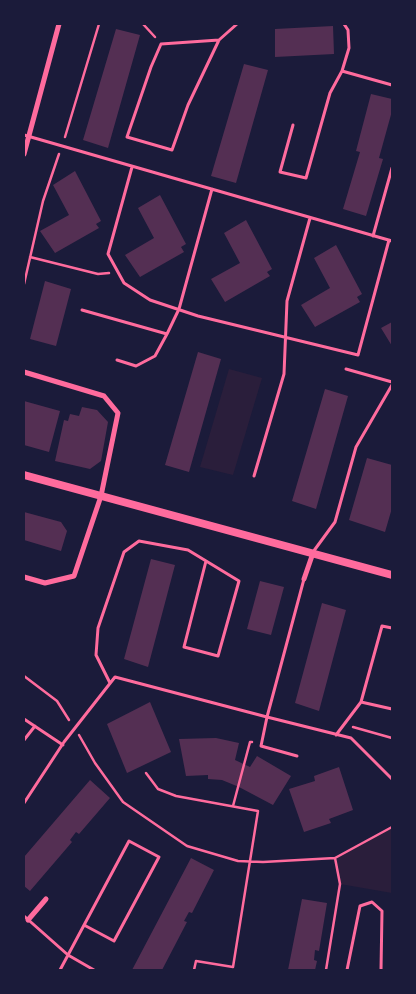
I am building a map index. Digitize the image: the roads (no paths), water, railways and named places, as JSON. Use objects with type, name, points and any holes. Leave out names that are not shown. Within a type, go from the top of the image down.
[{"type":"street","points":[[24,154],[26,136],[59,24]]},
{"type":"street","points":[[24,372],[104,396],[118,413],[102,496],[74,576],[45,583],[24,577]]},
{"type":"street","points":[[24,475],[392,575]]},
{"type":"street","points":[[304,579],[312,553]]},
{"type":"street","points":[[26,918],[46,900]]},
{"type":"lane","points":[[218,40],[161,44],[150,67],[127,137],[172,150],[188,105],[218,40],[237,24]]},
{"type":"lane","points":[[293,125],[280,172],[306,178],[330,93],[342,71],[349,48],[348,30],[344,24]]},
{"type":"lane","points":[[342,71],[392,85]]},
{"type":"lane","points":[[26,136],[132,166],[212,190],[391,241],[358,355],[198,316],[150,300],[124,283],[108,254],[132,166]]},
{"type":"lane","points":[[373,236],[392,168]]},
{"type":"lane","points":[[117,360],[136,366],[155,356],[179,309],[212,190]]},
{"type":"lane","points":[[254,476],[284,374],[287,301],[310,218]]},
{"type":"lane","points":[[82,310],[167,334]]},
{"type":"lane","points":[[312,553],[335,522],[356,447],[392,384],[346,369]]},
{"type":"lane","points":[[110,683],[96,655],[98,628],[124,552],[139,540],[188,550],[239,581],[218,656],[184,647],[206,561]]},
{"type":"lane","points":[[297,756],[260,746],[304,579]]},
{"type":"lane","points":[[336,734],[361,702],[382,626],[392,628]]},
{"type":"lane","points":[[24,803],[63,745],[115,677],[350,738],[392,779]]},
{"type":"lane","points":[[361,702],[392,709]]},
{"type":"lane","points":[[24,719],[63,745]]},
{"type":"lane","points":[[24,740],[35,726]]},
{"type":"lane","points":[[60,970],[84,925],[129,842],[159,856],[114,941],[84,925]]},
{"type":"lane","points":[[347,970],[360,906],[372,902],[382,911],[381,970]]},
{"type":"lane","points":[[26,918],[68,955],[94,970]]}]
